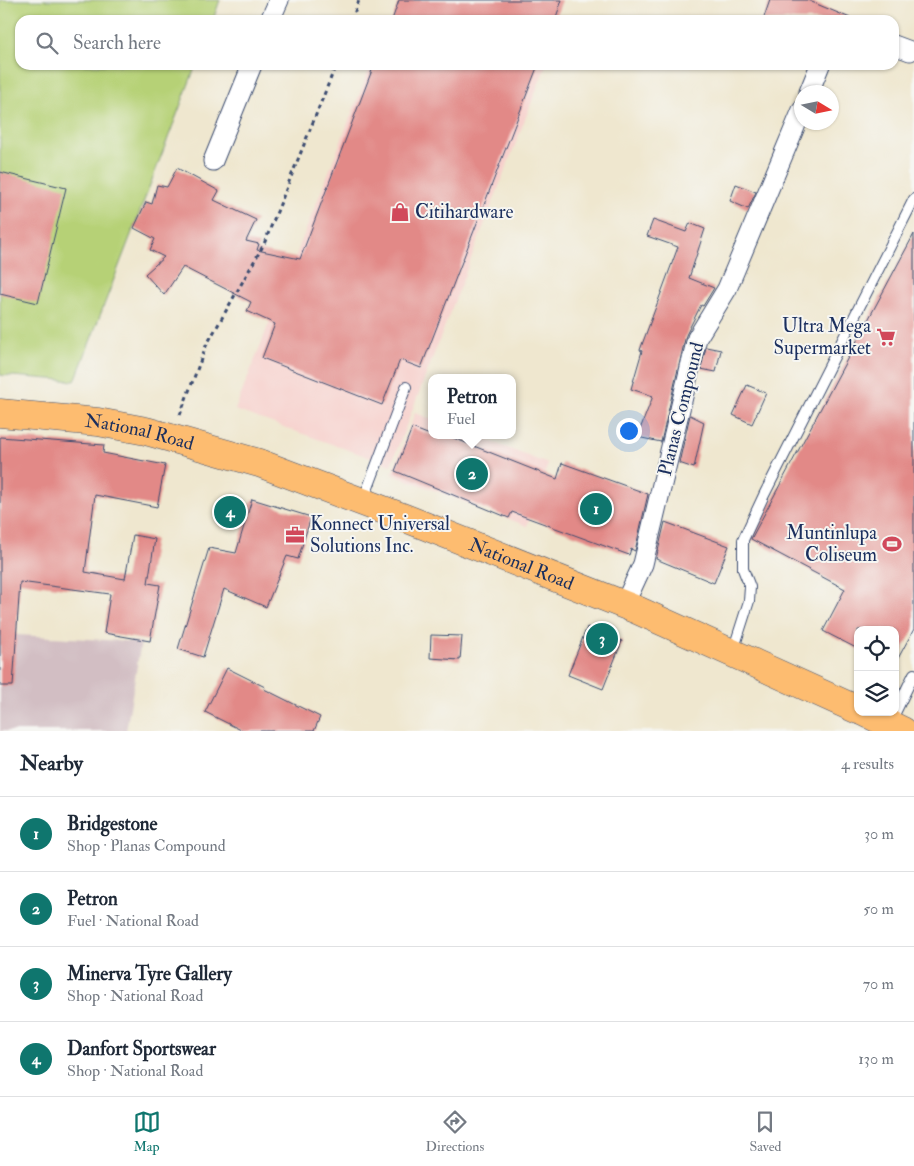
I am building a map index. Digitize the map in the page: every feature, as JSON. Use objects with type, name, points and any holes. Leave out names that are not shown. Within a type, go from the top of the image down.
[{"type":"highway","name":"National Road","points":[[0,413],[98,422],[173,438],[259,463],[624,605],[854,708]]},
{"type":"highway","points":[[872,716],[896,728]]},
{"type":"street","points":[[272,15],[278,0]]},
{"type":"street","points":[[213,161],[250,70]]},
{"type":"street","points":[[812,85],[818,70]]},
{"type":"street","name":"Planas Compound","points":[[624,605],[643,564],[697,338],[727,289],[794,129]]},
{"type":"lane","points":[[732,652],[749,601],[750,587],[743,569],[743,540],[914,198]]},
{"type":"lane","points":[[363,502],[406,387]]},
{"type":"lane","points":[[896,728],[914,674]]},
{"type":"path","points":[[354,15],[359,0]]},
{"type":"path","points":[[173,438],[206,346],[264,244],[334,70]]},
{"type":"shaded area","name":"Citihardware","points":[[369,70],[544,70],[391,465],[235,410]]},
{"type":"shaded area","points":[[415,413],[428,418],[428,439],[484,439],[548,464],[527,526],[392,474]]},
{"type":"shaded area","points":[[0,634],[141,642],[126,731],[0,731]]},
{"type":"green space","points":[[0,0],[220,0],[215,15],[15,15],[15,70],[194,70],[75,381],[0,375]]},
{"type":"building","points":[[399,0],[562,0],[557,15],[394,15]]},
{"type":"building","points":[[770,0],[807,0],[843,15],[765,15]]},
{"type":"building","name":"Citihardware","points":[[372,70],[536,70],[421,368],[400,360],[382,405],[262,358],[275,324],[247,311],[251,302],[183,267],[164,295],[145,274],[164,257],[150,250],[155,239],[134,228],[146,202],[152,204],[157,185],[167,187],[177,168],[219,191],[214,200],[256,220],[246,241],[259,244],[257,250],[300,259]]},
{"type":"building","points":[[0,172],[66,188],[38,303],[0,294]]},
{"type":"building","points":[[736,184],[756,192],[748,209],[730,201]]},
{"type":"building","points":[[653,220],[686,232],[690,223],[705,229],[689,278],[714,288],[703,306],[701,305],[686,335],[661,442],[637,437],[653,396],[631,389],[642,351],[640,350],[678,247],[647,236]]},
{"type":"building","name":"Ultra Mega Supermarket","points":[[914,234],[914,629],[899,657],[899,626],[854,626],[854,647],[823,631],[845,589],[751,539]]},
{"type":"building","points":[[706,347],[721,350],[716,372],[701,369]]},
{"type":"building","points":[[747,385],[766,393],[752,424],[733,415]]},
{"type":"building","points":[[690,415],[704,422],[694,468],[679,463]]},
{"type":"building","points":[[412,428],[428,434],[428,439],[456,439],[557,479],[562,463],[648,494],[635,551],[631,549],[629,555],[512,512],[509,518],[395,471]]},
{"type":"building","points":[[0,437],[104,445],[103,453],[165,465],[157,507],[95,495],[85,572],[125,579],[133,535],[155,539],[148,583],[160,585],[150,641],[104,633],[110,594],[20,582],[13,686],[0,686]]},
{"type":"building","points":[[252,499],[311,517],[298,559],[287,556],[266,607],[224,589],[203,657],[178,649],[209,548],[236,553]]},
{"type":"building","points":[[665,522],[729,546],[714,583],[656,559]]},
{"type":"building","points":[[587,627],[622,641],[603,689],[568,675]]},
{"type":"building","points":[[431,635],[462,636],[460,660],[430,658]]},
{"type":"building","points":[[227,668],[320,717],[314,731],[243,731],[205,712]]},
{"type":"place","name":"Citihardware","points":[[400,212]]},
{"type":"place","name":"Ultra Mega Supermarket","points":[[886,337]]},
{"type":"place","name":"Petron","points":[[472,474]]},
{"type":"place","name":"Bridgestone","points":[[596,509]]},
{"type":"place","name":"Danfort Sportswear","points":[[230,512]]},
{"type":"place","name":"Konnect Universal Solutions Inc.","points":[[295,535]]},
{"type":"place","name":"Muntinlupa Coliseum","points":[[892,544]]},
{"type":"place","name":"Minerva Tyre Gallery","points":[[602,639]]}]
